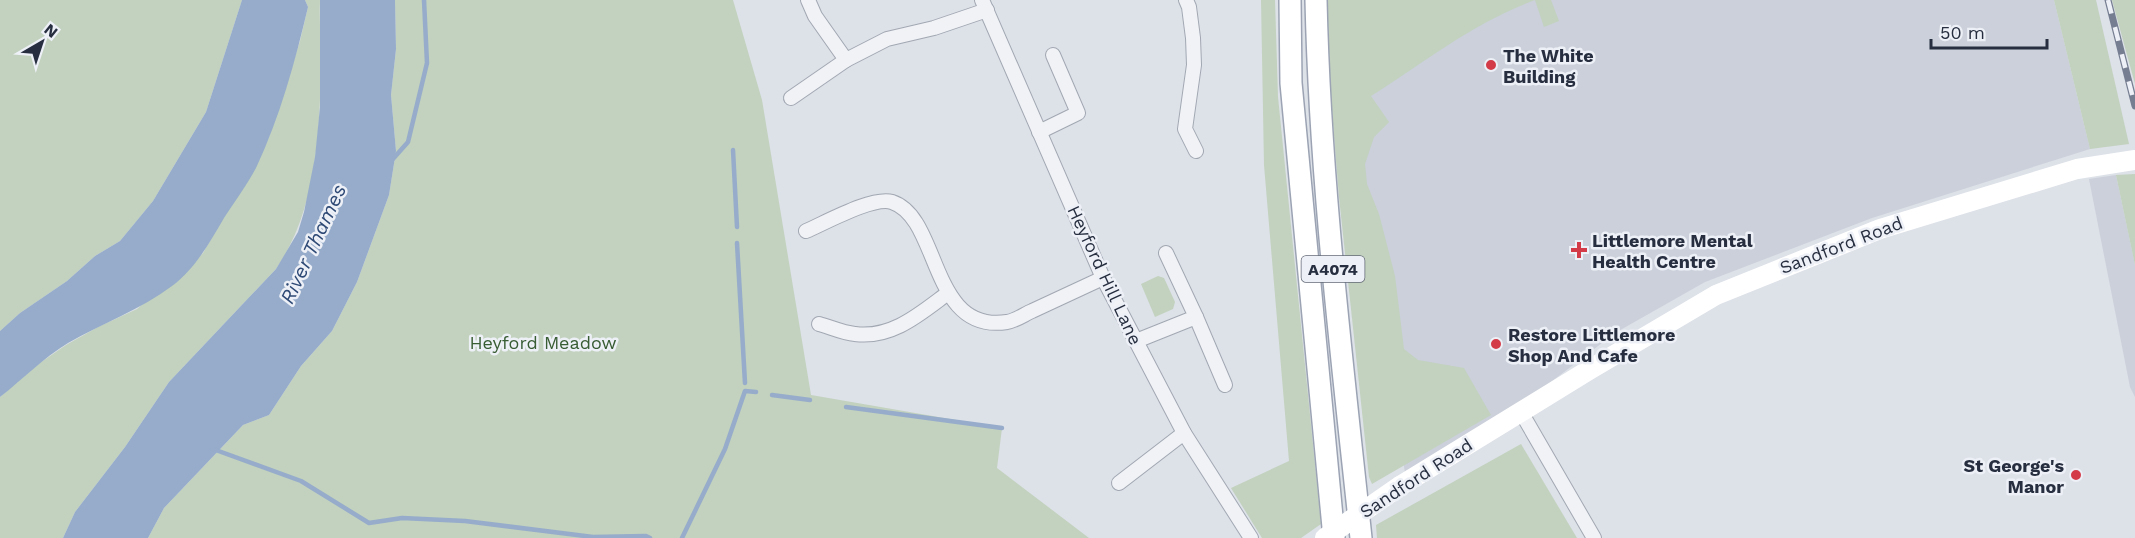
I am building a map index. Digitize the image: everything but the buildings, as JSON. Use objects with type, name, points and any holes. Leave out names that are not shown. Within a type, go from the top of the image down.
[{"type":"main road","name":"A4074","points":[[1290,0],[1291,83],[1334,538]]},
{"type":"main road","name":"A4074","points":[[1316,0],[1318,72],[1331,249],[1361,538]]},
{"type":"street","points":[[808,0],[815,16],[846,60]]},
{"type":"street","points":[[1186,0],[1193,38],[1194,65],[1185,129],[1196,151]]},
{"type":"street","points":[[791,98],[846,60],[888,39],[934,28],[984,5]]},
{"type":"street","name":"Heyford Hill Lane","points":[[984,5],[1103,278],[1184,433],[1251,538]]},
{"type":"street","points":[[1039,132],[1078,113],[1053,55]]},
{"type":"street","name":"Sandford Road","points":[[1326,538],[1400,486],[1716,295],[1880,229],[2046,177],[2125,161]]},
{"type":"street","points":[[806,231],[873,203],[892,202],[912,214],[948,293],[967,314],[983,321],[1008,322],[1103,278]]},
{"type":"street","points":[[1166,252],[1225,385]]},
{"type":"street","points":[[819,324],[856,334],[879,333],[905,325],[948,293]]},
{"type":"street","points":[[1136,341],[1196,317]]},
{"type":"street","points":[[1521,412],[1594,538]]},
{"type":"street","points":[[1119,483],[1184,433]]},
{"type":"shaded area","name":"Littlemore Mental Health Centre","points":[[1355,0],[2054,0],[2090,149],[1872,218],[1705,282],[1615,333],[1530,398],[1405,473],[1363,206]]},
{"type":"shaded area","points":[[2116,175],[2135,265],[2135,397],[2130,387],[2089,179]]},
{"type":"green space","points":[[0,0],[242,0],[206,112],[153,201],[120,241],[95,256],[67,281],[20,313],[0,331]]},
{"type":"green space","points":[[305,0],[320,0],[319,114],[314,169],[300,221],[290,246],[276,269],[169,382],[125,447],[75,512],[63,538],[0,538],[0,397],[37,365],[66,345],[137,309],[203,253],[269,137],[300,41],[308,7]]},
{"type":"green space","name":"Heyford Meadow","points":[[395,0],[733,0],[762,100],[811,395],[1002,428],[997,468],[1089,538],[148,538],[164,508],[243,425],[269,415],[301,366],[332,331],[357,282],[389,195],[396,151],[391,95],[396,49]]},
{"type":"green space","points":[[1261,0],[1275,0],[1278,97],[1321,524],[1301,538],[1262,538],[1231,488],[1289,461],[1264,165]]},
{"type":"green space","points":[[1327,0],[1535,0],[1471,31],[1371,96],[1389,122],[1374,137],[1365,164],[1367,184],[1379,214],[1395,276],[1404,349],[1418,360],[1464,368],[1491,415],[1372,484],[1369,477],[1339,197],[1326,36]]},
{"type":"green space","points":[[1535,0],[1551,0],[1559,21],[1544,27]]},
{"type":"green space","points":[[2054,0],[2096,0],[2129,144],[2090,149]]},
{"type":"green space","points":[[2112,0],[2135,0],[2135,84]]},
{"type":"green space","points":[[2135,174],[2135,265],[2116,175]]},
{"type":"green space","points":[[1158,276],[1164,278],[1175,302],[1173,309],[1155,317],[1141,284]]},
{"type":"green space","points":[[1521,444],[1577,538],[1377,538],[1376,525]]},
{"type":"water","points":[[242,0],[305,0],[308,7],[280,109],[265,149],[249,181],[201,255],[188,272],[172,286],[160,295],[68,343],[0,397],[0,331],[20,313],[67,281],[95,256],[120,241],[153,201],[206,112]]},
{"type":"water","name":"River Thames","points":[[320,0],[395,0],[396,49],[391,95],[396,151],[389,195],[357,282],[332,331],[301,366],[269,415],[243,425],[164,508],[148,538],[63,538],[75,512],[125,447],[169,382],[276,269],[298,232],[315,157],[320,107]]},
{"type":"waterway","points":[[392,160],[408,142],[427,63],[424,0]]},
{"type":"waterway","points":[[733,150],[737,227]]},
{"type":"waterway","points":[[737,243],[745,383]]},
{"type":"waterway","points":[[682,538],[725,449],[745,391],[756,392]]},
{"type":"waterway","points":[[772,395],[810,400]]},
{"type":"waterway","points":[[846,407],[1002,428]]},
{"type":"waterway","points":[[213,449],[301,481],[369,523],[402,518],[465,521],[593,537],[646,536],[650,538]]},
{"type":"railway","points":[[2108,0],[2135,106]]},
{"type":"place","name":"The White Building","points":[[1491,65]]},
{"type":"place","name":"Littlemore Mental Health Centre","points":[[1579,250]]},
{"type":"place","name":"Restore Littlemore Shop And Cafe","points":[[1496,344]]},
{"type":"place","name":"St George's Manor","points":[[2076,475]]}]
